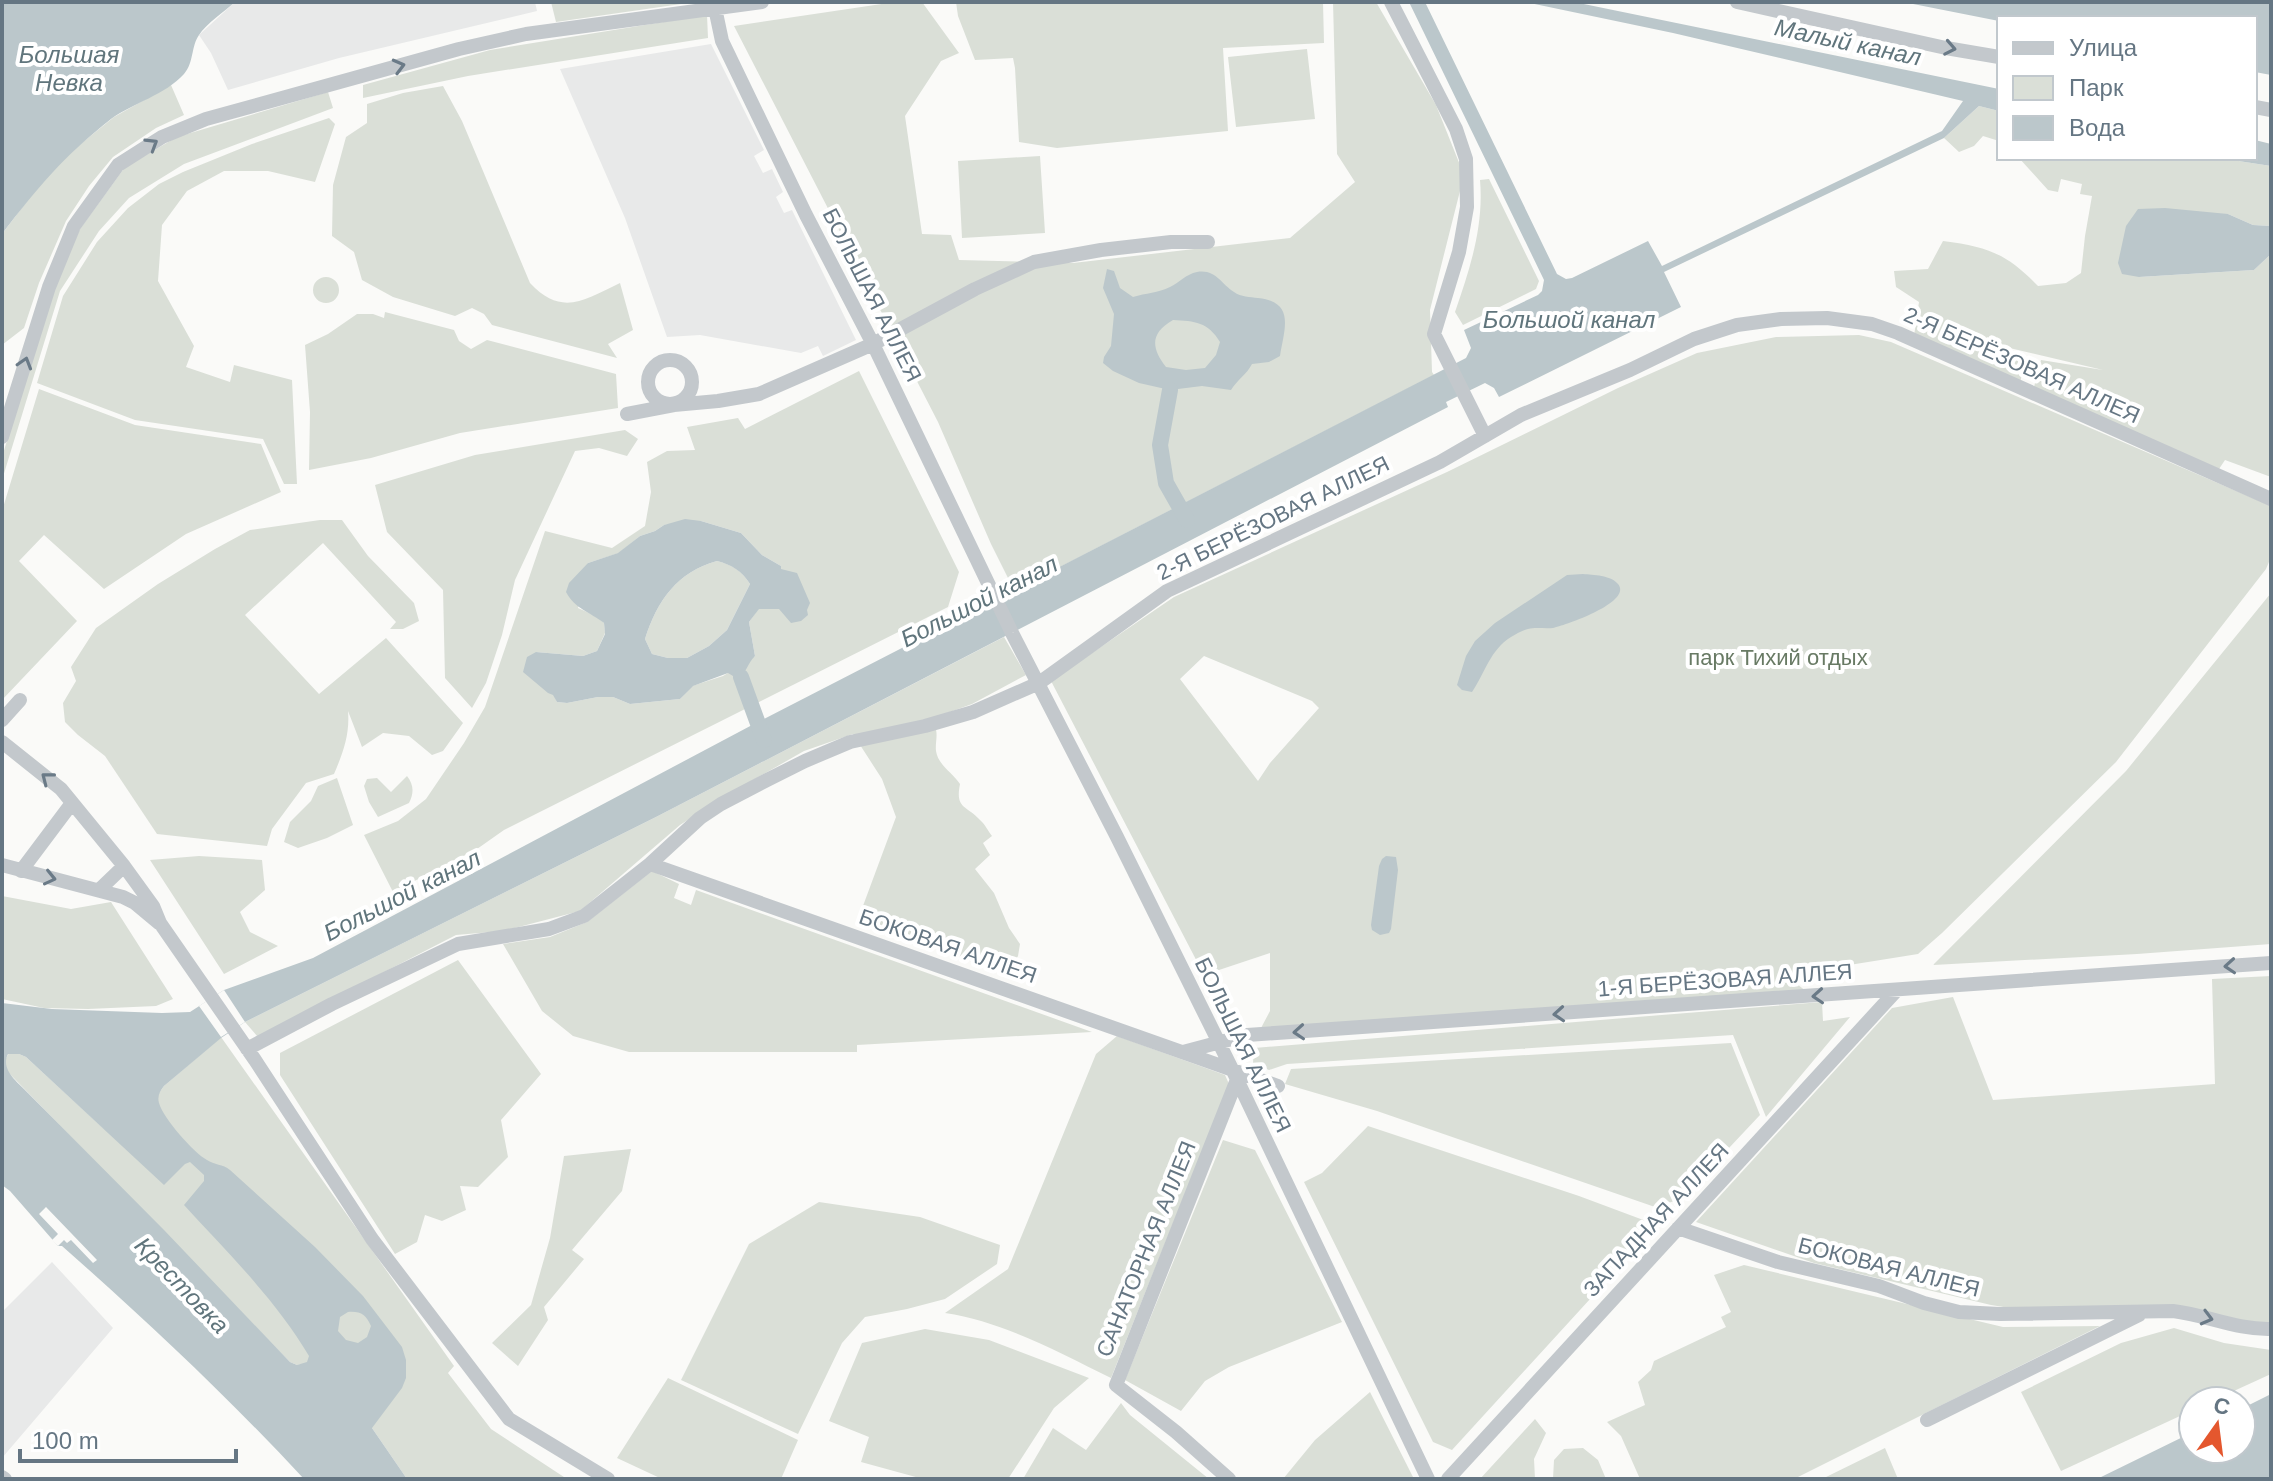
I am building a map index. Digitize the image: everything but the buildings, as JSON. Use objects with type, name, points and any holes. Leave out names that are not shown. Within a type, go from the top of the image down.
[{"type":"street","points":[[2,437],[49,287],[74,226],[118,165],[162,137],[206,119],[459,49],[549,30],[762,2]]},
{"type":"street","points":[[1391,2],[1456,129],[1466,159],[1467,207],[1459,252],[1434,334],[1485,436]]},
{"type":"street","points":[[1737,2],[1997,57]]},
{"type":"street","name":"БОЛЬШАЯ АЛЛЕЯ","points":[[715,8],[722,41],[806,215],[873,344],[1012,633],[1117,837],[1217,1042],[1239,1076],[1428,1479]]},
{"type":"street","points":[[627,414],[694,398],[718,401],[759,394],[873,344],[975,289],[1034,262],[1101,250],[1171,242],[1208,242]]},
{"type":"street","name":"2-Я БЕРЁЗОВАЯ АЛЛЕЯ","points":[[247,1049],[332,1004],[458,944],[549,929],[584,916],[650,864],[700,818],[721,804],[850,742],[973,712],[1039,683],[1167,591],[1440,462],[1521,415],[1630,370],[1694,339],[1737,325],[1781,319],[1827,318],[1872,324],[2271,499]]},
{"type":"street","points":[[674,405],[661,403],[651,395],[648,382],[651,370],[667,360],[675,360],[687,367],[693,381],[694,398]]},
{"type":"street","points":[[2,720],[20,700]]},
{"type":"street","points":[[2,742],[61,789],[124,866],[372,1239],[509,1419],[608,1479]]},
{"type":"street","points":[[21,871],[72,803]]},
{"type":"street","name":"БОКОВАЯ АЛЛЕЯ","points":[[650,864],[1183,1052],[1239,1076],[1278,1086]]},
{"type":"street","points":[[2,865],[99,890],[135,903],[160,923]]},
{"type":"street","points":[[99,890],[124,866]]},
{"type":"street","name":"1-Я БЕРЁЗОВАЯ АЛЛЕЯ","points":[[1183,1052],[1247,1035],[2271,963]]},
{"type":"street","name":"ЗАПАДНАЯ АЛЛЕЯ","points":[[1448,1479],[1896,991]]},
{"type":"street","name":"САНАТОРНАЯ АЛЛЕЯ","points":[[1229,1479],[1116,1385],[1239,1076]]},
{"type":"street","name":"БОКОВАЯ АЛЛЕЯ","points":[[1678,1228],[1778,1262],[1879,1286],[1950,1310],[1991,1314],[2173,1311],[2240,1327],[2271,1329]]},
{"type":"street","points":[[1927,1420],[2143,1313]]},
{"type":"shaded area","points":[[235,2],[535,2],[537,11],[339,58],[228,90],[199,35]]},
{"type":"shaded area","points":[[711,44],[764,150],[754,156],[763,173],[772,169],[783,192],[776,197],[784,213],[792,210],[856,340],[823,356],[818,346],[801,353],[700,335],[667,337],[625,218],[560,69]]},
{"type":"shaded area","points":[[52,1262],[113,1328],[2,1458],[2,1312]]},
{"type":"green space","points":[[551,2],[695,2],[556,22]]},
{"type":"green space","points":[[895,2],[922,2],[959,53],[941,61],[905,116],[922,234],[951,235],[959,260],[1073,263],[1290,238],[1355,182],[1337,154],[1333,2],[1376,2],[1436,105],[1464,175],[1430,310],[1434,375],[1017,589],[1009,580],[991,544],[938,422],[734,26]]},
{"type":"green space","points":[[956,2],[1323,2],[1324,43],[1223,48],[1228,131],[1057,148],[1019,142],[1013,58],[975,60],[958,16]]},
{"type":"green space","points":[[707,15],[708,38],[468,76],[363,98],[363,85],[490,50]]},
{"type":"green space","points":[[1307,49],[1315,119],[1236,127],[1228,57]]},
{"type":"green space","points":[[171,85],[184,115],[156,128],[113,157],[89,186],[66,221],[39,283],[24,328],[2,345],[2,234],[57,165],[83,142],[114,117]]},
{"type":"green space","points":[[443,86],[462,121],[530,283],[552,300],[574,302],[620,283],[633,330],[608,344],[617,358],[492,325],[484,314],[472,308],[455,316],[393,297],[362,280],[354,252],[332,236],[333,185],[346,137],[367,123],[367,104],[403,93]]},
{"type":"green space","points":[[328,92],[333,108],[184,164],[129,198],[99,231],[60,291],[2,480],[2,457],[54,286],[80,229],[125,167],[177,137]]},
{"type":"green space","points":[[1979,106],[1997,110],[1997,140],[1983,136],[1974,146],[1959,152],[1944,138]]},
{"type":"green space","points":[[329,118],[335,124],[315,182],[268,171],[224,171],[187,191],[162,225],[158,281],[194,346],[186,367],[230,382],[234,365],[292,380],[297,484],[284,484],[263,439],[135,420],[37,383],[63,296],[97,242],[128,208],[159,184],[183,172]]},
{"type":"green space","points":[[1040,156],[1045,233],[962,238],[958,161]]},
{"type":"green space","points":[[2021,160],[2232,160],[2271,166],[2271,226],[2253,225],[2228,214],[2139,277],[2254,270],[2271,254],[2271,477],[2225,460],[2219,469],[2034,387],[2041,360],[2103,370],[1967,338],[2026,357],[2020,383],[1914,336],[1919,302],[1896,287],[1894,271],[1928,269],[1943,241],[1995,253],[2016,266],[2038,286],[2066,283],[2081,273],[2092,196],[2080,194],[2082,184],[2061,179],[2058,192],[2048,190]]},
{"type":"green space","points":[[1489,179],[1539,281],[1536,289],[1463,325],[1455,312],[1478,231],[1480,180]]},
{"type":"green space","points":[[326,277],[335,281],[339,290],[335,299],[326,303],[317,299],[313,290],[317,281]]},
{"type":"green space","points":[[385,312],[454,330],[459,341],[471,349],[487,340],[616,374],[618,408],[460,433],[371,458],[309,470],[310,412],[305,345],[357,314],[384,318]]},
{"type":"green space","name":"парк Тихий отдых","points":[[1859,335],[1891,342],[2271,506],[2271,557],[2266,569],[2116,762],[1918,954],[1818,970],[1811,983],[1797,984],[1807,992],[1261,1028],[1270,1011],[1270,953],[1204,975],[1051,681],[1174,597],[1697,353],[1776,337]],"holes":[[[1204,656],[1312,701],[1319,708],[1258,781],[1180,679]]]},
{"type":"green space","points":[[859,371],[959,572],[948,607],[504,830],[477,849],[393,892],[364,835],[398,821],[426,799],[464,743],[485,707],[545,531],[612,548],[645,526],[651,492],[647,462],[667,451],[695,450],[687,427],[738,418],[745,429]],"holes":[[[701,521],[741,533],[762,555],[781,566],[779,609],[759,608],[749,622],[755,656],[723,676],[692,686],[680,699],[630,704],[613,697],[598,697],[557,702],[536,652],[583,656],[597,651],[605,633],[604,623],[578,608],[588,563],[619,553],[640,536],[664,525]]]},
{"type":"green space","points":[[39,389],[135,425],[261,444],[281,492],[186,534],[104,589],[44,535],[19,561],[77,621],[2,700],[2,511]]},
{"type":"green space","points":[[625,430],[638,439],[627,456],[599,448],[575,451],[515,580],[486,683],[472,708],[445,678],[443,590],[387,532],[375,485],[475,455]]},
{"type":"green space","points":[[342,520],[368,556],[414,603],[419,621],[403,629],[390,629],[396,622],[323,543],[245,615],[319,694],[386,638],[463,723],[443,751],[432,755],[409,736],[383,733],[362,747],[348,711],[345,743],[334,774],[306,783],[272,829],[267,846],[157,834],[105,756],[65,722],[63,703],[76,681],[71,667],[96,628],[215,549],[250,530]]},
{"type":"green space","points":[[717,561],[736,569],[750,584],[727,630],[709,646],[687,658],[652,654],[645,639],[656,612],[670,590],[691,572]]},
{"type":"green space","points":[[2271,593],[2271,944],[1933,965],[2126,771]]},
{"type":"green space","points":[[1004,637],[1026,675],[972,704],[925,721],[934,724],[937,756],[960,784],[960,802],[992,836],[983,843],[990,855],[975,869],[994,893],[1009,928],[1020,944],[1018,956],[1008,974],[857,922],[896,817],[882,779],[853,734],[804,751],[720,799],[680,825],[580,911],[503,931],[456,935],[258,1037],[245,1022],[656,817]]},
{"type":"green space","points":[[407,776],[412,789],[409,803],[378,817],[364,786],[367,779],[377,778],[391,792]]},
{"type":"green space","points":[[337,778],[353,825],[298,848],[284,842],[290,822],[311,801],[318,786]]},
{"type":"green space","points":[[199,856],[262,860],[265,890],[240,912],[250,932],[278,946],[224,974],[150,860]]},
{"type":"green space","points":[[652,871],[679,884],[674,898],[691,905],[696,890],[1092,1032],[857,1045],[857,1052],[629,1052],[573,1036],[542,1011],[503,944],[550,937],[587,922]]},
{"type":"green space","points":[[2,896],[71,909],[111,902],[173,999],[156,1006],[88,1009],[44,1008],[2,999]]},
{"type":"green space","points":[[458,960],[541,1074],[501,1120],[508,1157],[478,1187],[460,1186],[466,1210],[442,1221],[425,1215],[417,1242],[395,1254],[280,1075],[280,1053]]},
{"type":"green space","points":[[2271,976],[2271,1323],[2254,1324],[2220,1317],[2022,1310],[1991,1305],[1814,1263],[1696,1222],[1892,1008],[1953,997],[1993,1100],[2215,1084],[2212,979]]},
{"type":"green space","points":[[1822,1002],[1823,1021],[1850,1017],[1766,1117],[1733,1035],[1287,1064],[1269,1070],[1253,1063],[1254,1048]]},
{"type":"green space","points":[[1117,1036],[1225,1075],[1229,1084],[1111,1378],[1009,1331],[945,1313],[1008,1269],[1096,1054]]},
{"type":"green space","points":[[221,1037],[454,1366],[448,1373],[491,1429],[567,1479],[407,1479],[372,1428],[304,1364],[290,1362],[6,1070],[5,1060],[9,1053],[26,1057],[103,1128],[159,1093]]},
{"type":"green space","points":[[1731,1043],[1760,1115],[1681,1199],[1655,1207],[1377,1111],[1285,1084],[1291,1069]]},
{"type":"green space","points":[[1368,1126],[1646,1221],[1644,1240],[1452,1450],[1433,1442],[1304,1182],[1322,1173]]},
{"type":"green space","points":[[1223,1140],[1255,1150],[1342,1322],[1229,1367],[1205,1381],[1181,1411],[1125,1380]]},
{"type":"green space","points":[[631,1149],[622,1191],[572,1250],[584,1259],[544,1307],[548,1320],[518,1366],[492,1343],[531,1305],[550,1238],[564,1156]]},
{"type":"green space","points":[[819,1202],[920,1217],[1000,1245],[997,1264],[945,1299],[865,1317],[842,1343],[798,1434],[681,1380],[749,1244]]},
{"type":"green space","points":[[1744,1265],[2003,1327],[2100,1326],[1794,1479],[1640,1479],[1621,1436],[1607,1422],[1645,1405],[1638,1382],[1651,1370],[1654,1361],[1726,1327],[1721,1317],[1731,1312],[1714,1275]]},
{"type":"green space","points":[[2174,1328],[2224,1343],[2271,1350],[2271,1374],[2247,1385],[2177,1385],[2177,1417],[2061,1471],[2021,1392],[2121,1343]]},
{"type":"green space","points":[[925,1329],[989,1340],[1089,1378],[1054,1408],[1008,1479],[923,1479],[861,1462],[869,1437],[829,1421],[862,1343]]},
{"type":"green space","points":[[668,1378],[798,1440],[781,1479],[662,1479],[617,1458]]},
{"type":"green space","points":[[1370,1392],[1414,1479],[1283,1479],[1315,1440]]},
{"type":"green space","points":[[1121,1403],[1130,1415],[1209,1479],[1023,1479],[1053,1428],[1086,1450]]},
{"type":"green space","points":[[1535,1419],[1546,1433],[1534,1459],[1535,1479],[1480,1479]]},
{"type":"green space","points":[[1583,1448],[1598,1460],[1606,1479],[1553,1479],[1554,1460],[1564,1449]]},
{"type":"green space","points":[[1885,1448],[1898,1479],[1822,1479]]},
{"type":"water","name":"Большая Невка","points":[[2,2],[235,2],[199,35],[184,74],[168,88],[111,119],[79,146],[52,173],[2,234]]},
{"type":"water","points":[[1409,2],[1425,2],[1557,274],[1566,279],[1648,241],[1662,266],[1942,131],[1963,101],[1525,2],[1574,2],[1997,89],[1997,110],[1979,106],[1944,138],[1664,272],[1681,307],[1499,397],[1494,388],[1485,383],[1446,402],[1448,407],[656,817],[245,1022],[164,1086],[159,1094],[159,1103],[187,1143],[207,1160],[230,1170],[315,1247],[363,1296],[402,1347],[406,1378],[372,1428],[407,1479],[304,1479],[246,1418],[125,1302],[62,1246],[58,1246],[2,1185],[2,1003],[52,1009],[190,1012],[224,990],[313,958],[754,724],[1466,358],[1471,348],[1464,330],[1542,291],[1544,280]],"holes":[[[8,1054],[26,1057],[164,1185],[190,1162],[204,1175],[204,1181],[184,1205],[282,1316],[309,1356],[307,1362],[297,1365],[290,1362],[15,1080],[6,1060]],[[356,1312],[362,1314],[371,1326],[367,1337],[358,1343],[346,1340],[338,1331],[340,1317]]]},
{"type":"water","points":[[1903,2],[2271,2],[2271,75],[2257,72],[2257,16],[1997,16],[1997,21]]},
{"type":"water","points":[[2257,140],[2271,144],[2271,166],[2232,160],[2257,160]]},
{"type":"water","points":[[2165,208],[2228,214],[2253,225],[2271,226],[2271,254],[2254,270],[2139,277],[2122,274],[2118,263],[2126,226],[2138,209]]},
{"type":"water","points":[[1107,269],[1114,271],[1120,288],[1133,297],[1165,289],[1193,273],[1209,273],[1237,294],[1278,305],[1285,319],[1280,356],[1269,362],[1252,364],[1231,390],[1202,386],[1170,390],[1139,383],[1103,363],[1111,346],[1114,314],[1103,288]],"holes":[[[1173,320],[1194,322],[1206,327],[1220,342],[1216,355],[1205,368],[1186,370],[1166,367],[1155,341],[1160,330]]]},
{"type":"water","points":[[685,519],[741,533],[781,569],[797,573],[810,603],[808,615],[801,621],[791,623],[779,609],[759,609],[749,622],[755,656],[738,679],[728,673],[693,686],[680,699],[630,704],[613,697],[598,697],[557,702],[553,695],[523,672],[527,657],[536,652],[583,656],[597,651],[605,634],[604,623],[570,598],[566,592],[569,583],[588,563],[618,553],[640,536]],"holes":[[[717,561],[740,572],[750,584],[727,630],[709,646],[687,658],[652,654],[645,639],[656,612],[670,590],[691,572]]]},
{"type":"water","points":[[1583,574],[1615,581],[1620,591],[1616,598],[1596,612],[1571,622],[1517,633],[1498,648],[1472,692],[1462,690],[1457,685],[1466,656],[1475,641],[1495,623],[1567,575]]},
{"type":"water","points":[[1386,856],[1396,857],[1398,870],[1391,929],[1389,933],[1380,935],[1372,930],[1371,925],[1379,866]]},
{"type":"water","points":[[2271,1394],[2271,1479],[2097,1479],[2177,1440],[2177,1465],[2257,1465],[2257,1401]]},
{"type":"pier","points":[[224,990],[245,1022],[221,1037],[199,1006]]},
{"type":"pier","points":[[46,1207],[97,1260],[93,1263],[71,1240],[67,1243],[64,1240],[58,1246],[52,1240],[58,1234],[39,1214]]},
{"type":"waterway","points":[[1170,390],[1160,445],[1166,483],[1187,520]]},
{"type":"waterway","points":[[741,677],[764,740]]},
{"type":"water label","name":"Малый канал","points":[[1848,42]]},
{"type":"water label","name":"Большой канал","points":[[1569,319]]},
{"type":"water label","name":"Большой канал","points":[[979,601]]},
{"type":"water label","name":"Большой канал","points":[[402,895]]},
{"type":"water label","name":"Крестовка","points":[[182,1285]]}]
